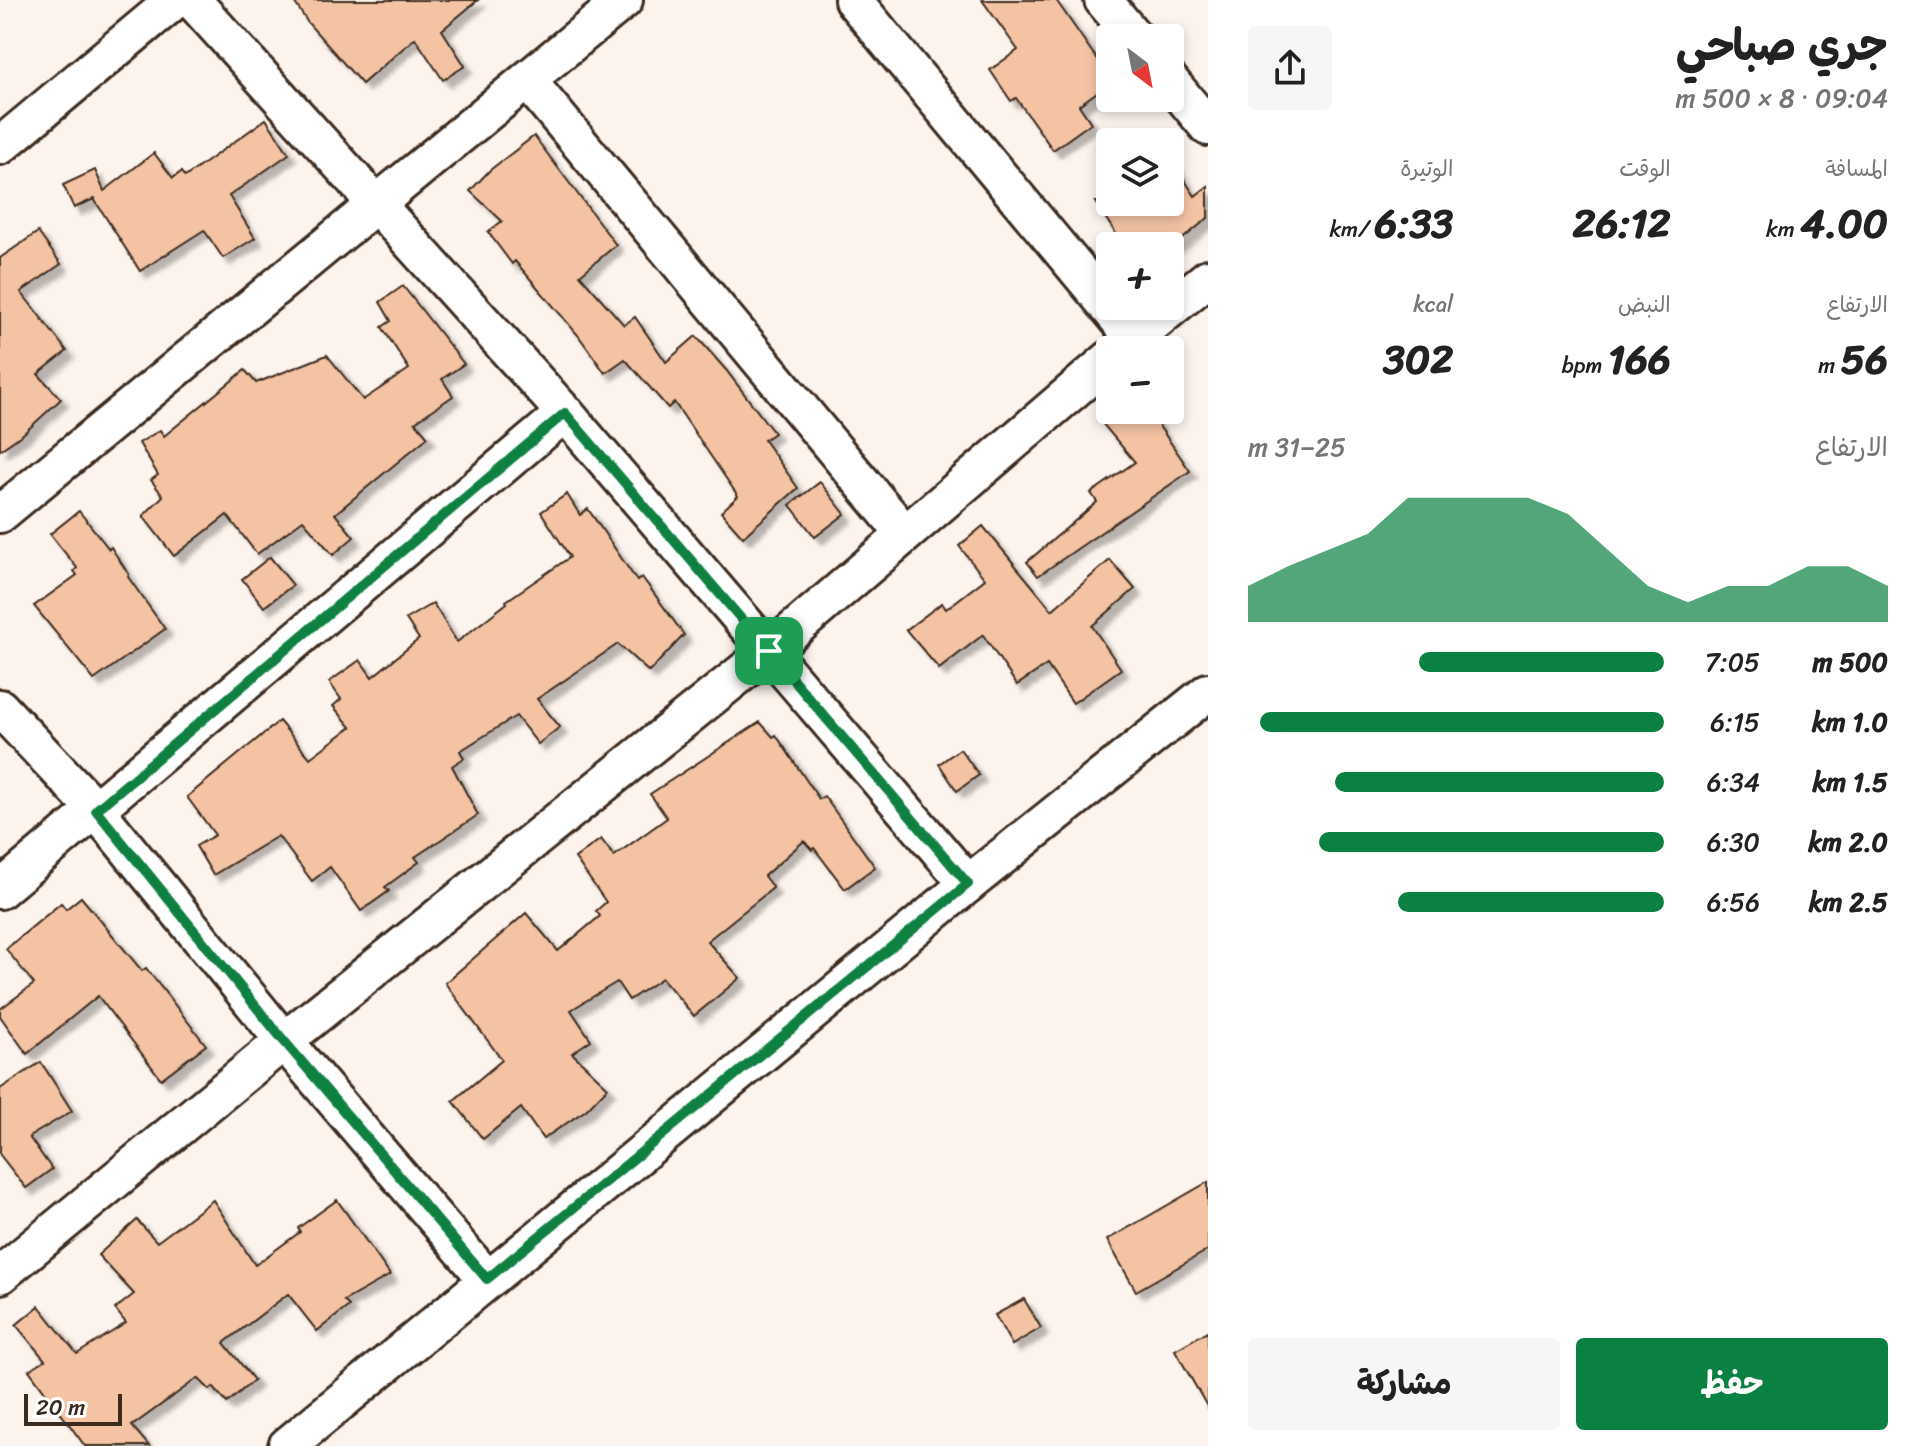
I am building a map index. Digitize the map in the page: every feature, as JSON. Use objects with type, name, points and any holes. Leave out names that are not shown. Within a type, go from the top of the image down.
[{"type":"street","points":[[0,146],[175,0]]},
{"type":"street","points":[[192,0],[565,413],[968,884]]},
{"type":"street","points":[[0,514],[624,0]]},
{"type":"street","points":[[853,0],[1111,336]]},
{"type":"street","points":[[1103,0],[1123,24]]},
{"type":"street","points":[[527,80],[904,533]]},
{"type":"street","points":[[1184,98],[1208,127]]},
{"type":"street","points":[[1137,336],[1208,278]]},
{"type":"street","points":[[0,1275],[284,1041],[769,651],[1096,370]]},
{"type":"street","points":[[0,890],[565,413]]},
{"type":"street","points":[[287,1446],[968,884],[1208,692]]},
{"type":"street","points":[[0,708],[96,810],[284,1041],[487,1279]]},
{"type":"building","points":[[293,0],[478,0],[442,30],[465,66],[443,80],[415,38],[362,84],[308,23]]},
{"type":"building","points":[[982,0],[1056,0],[1096,58],[1096,93],[1079,105],[1091,123],[1053,150],[1016,98],[1011,101],[990,70],[1018,50]]},
{"type":"building","points":[[266,119],[289,154],[229,196],[255,238],[223,258],[204,230],[140,271],[96,198],[74,208],[63,185],[95,170],[104,191],[154,153],[173,178],[181,172],[185,177]]},
{"type":"building","points":[[534,136],[616,245],[580,275],[624,325],[635,317],[666,362],[696,336],[774,433],[764,440],[798,488],[743,537],[721,512],[738,496],[674,402],[668,408],[625,359],[605,373],[578,335],[515,261],[512,264],[488,232],[502,221],[470,191],[490,170]]},
{"type":"building","points":[[1184,179],[1195,196],[1208,186],[1208,218],[1184,238],[1184,232],[1115,232],[1104,216],[1184,216]]},
{"type":"building","points":[[38,232],[61,264],[21,292],[67,351],[38,374],[61,399],[23,434],[0,450],[0,258]]},
{"type":"building","points":[[403,286],[464,364],[442,379],[453,396],[415,422],[428,437],[335,514],[354,537],[333,555],[303,520],[257,554],[227,515],[174,556],[143,516],[163,496],[151,480],[158,475],[139,443],[160,430],[164,436],[245,370],[256,383],[327,355],[363,400],[409,369],[382,327],[391,321],[380,302]]},
{"type":"building","points":[[1103,424],[1158,424],[1190,471],[1038,576],[1027,562],[1097,502],[1091,493],[1135,462]]},
{"type":"building","points":[[820,482],[845,514],[815,537],[790,505]]},
{"type":"building","points":[[567,494],[580,515],[588,509],[637,581],[642,577],[684,635],[649,672],[618,644],[537,699],[560,727],[538,744],[516,716],[460,751],[464,758],[452,766],[478,815],[415,857],[419,862],[385,887],[389,891],[361,911],[330,867],[312,881],[278,836],[213,875],[196,846],[215,835],[187,797],[279,721],[310,758],[351,727],[333,706],[341,699],[329,682],[360,660],[372,677],[419,639],[406,619],[433,603],[457,642],[506,601],[570,557],[541,512]]},
{"type":"building","points":[[79,511],[109,549],[111,547],[165,629],[94,680],[34,606],[77,575],[74,571],[77,568],[50,534]]},
{"type":"building","points":[[983,526],[1052,610],[1110,560],[1135,589],[1092,626],[1121,669],[1073,703],[1047,665],[1017,685],[983,635],[939,669],[906,630],[942,603],[946,609],[985,579],[959,546]]},
{"type":"building","points":[[270,557],[293,585],[264,607],[242,579]]},
{"type":"building","points":[[760,722],[773,737],[776,735],[819,799],[824,796],[875,867],[845,889],[814,848],[812,850],[804,841],[764,876],[773,888],[707,941],[740,978],[694,1016],[662,978],[629,1000],[617,982],[571,1010],[591,1040],[572,1053],[608,1087],[586,1110],[543,1139],[521,1108],[483,1139],[453,1101],[502,1060],[445,983],[526,913],[558,951],[600,916],[596,911],[606,902],[575,858],[601,839],[614,856],[667,818],[650,794]]},
{"type":"building","points":[[960,749],[979,775],[957,791],[939,764]]},
{"type":"building","points":[[81,897],[142,971],[146,968],[206,1045],[161,1079],[98,996],[27,1054],[0,1016],[0,1009],[34,984],[6,949],[61,903],[66,909]]},
{"type":"building","points":[[41,1062],[72,1111],[29,1137],[52,1169],[26,1188],[0,1155],[0,1089]]},
{"type":"building","points":[[1208,1182],[1208,1250],[1136,1291],[1107,1240]]},
{"type":"building","points":[[213,1200],[255,1265],[337,1200],[390,1275],[344,1301],[349,1306],[317,1331],[288,1294],[224,1343],[254,1380],[227,1403],[213,1387],[210,1390],[198,1378],[132,1426],[149,1446],[85,1446],[29,1370],[45,1360],[16,1325],[39,1306],[77,1354],[126,1323],[115,1309],[134,1294],[98,1255],[137,1220],[157,1242]]},
{"type":"building","points":[[1024,1299],[1041,1328],[1012,1345],[995,1315]]},
{"type":"building","points":[[1208,1331],[1208,1408],[1175,1350]]},
{"type":"route","points":[[565,413],[769,651],[968,884],[487,1279],[284,1041],[96,810],[565,413]]}]
